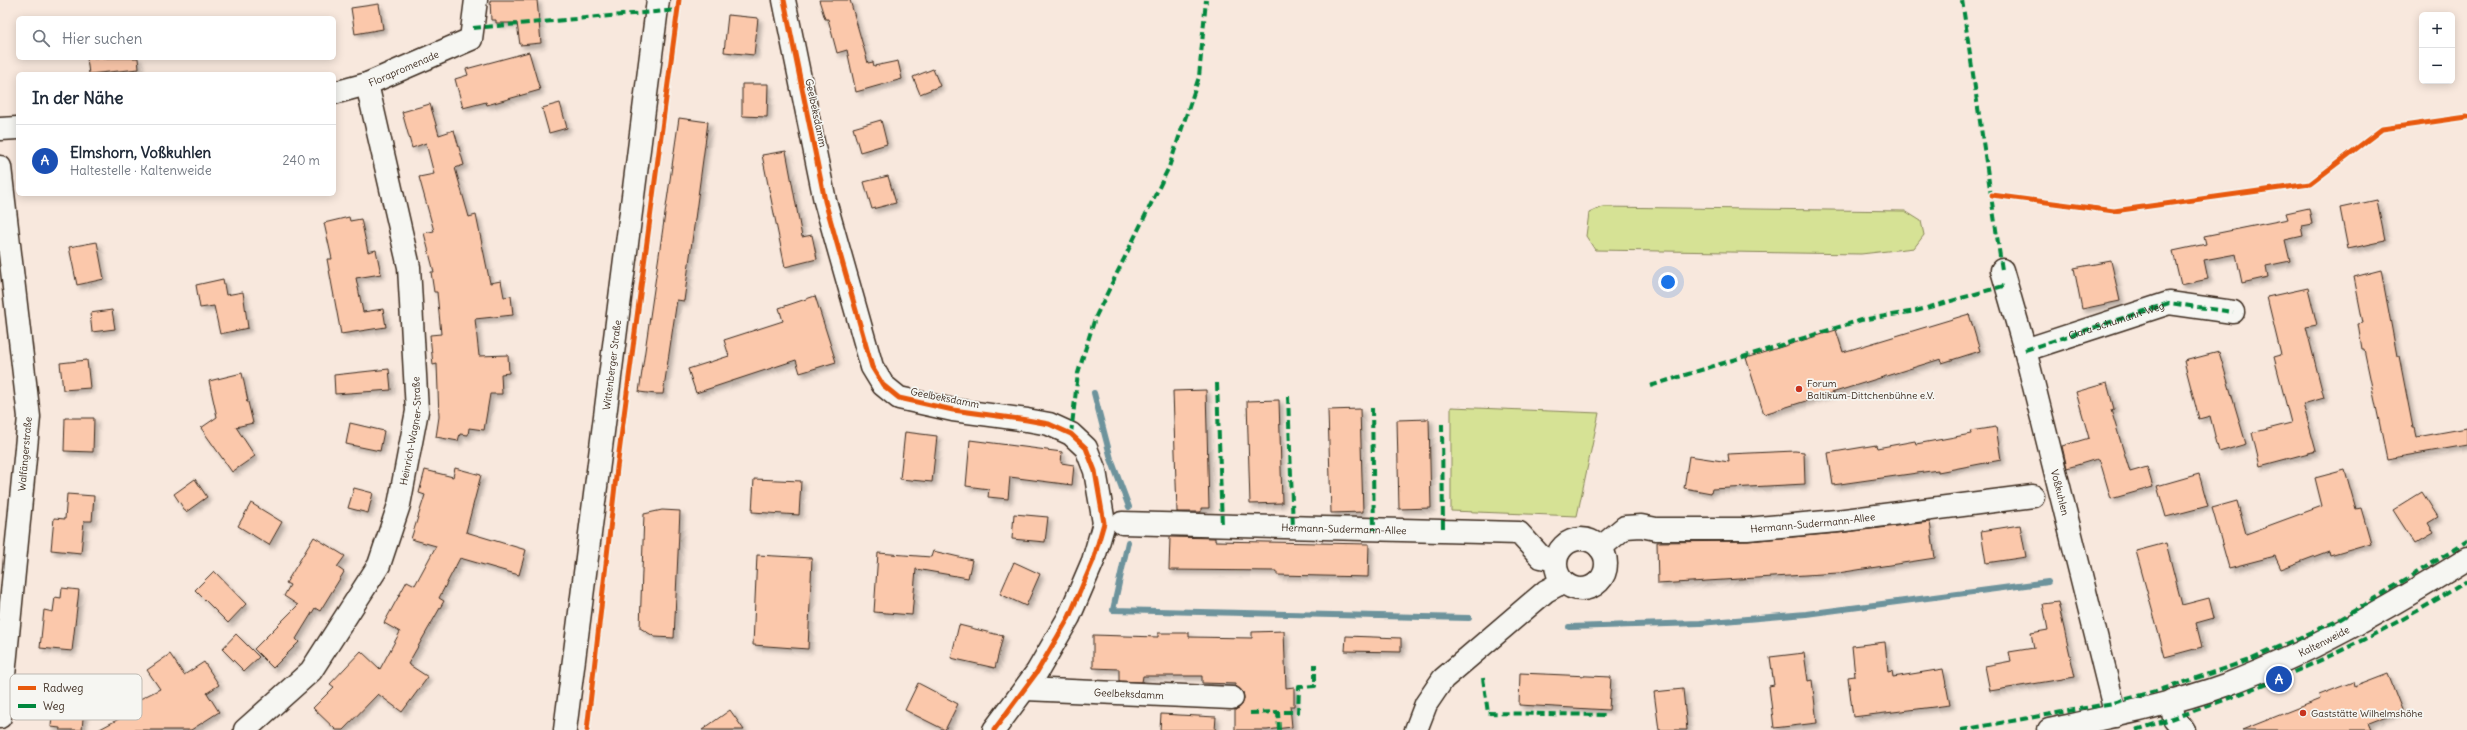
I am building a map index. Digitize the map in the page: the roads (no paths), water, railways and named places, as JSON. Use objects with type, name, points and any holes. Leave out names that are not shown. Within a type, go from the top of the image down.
[{"type":"street","name":"Florapromenade","points":[[336,92],[367,84],[471,40],[476,0]]},
{"type":"street","name":"Wittenberger Straße","points":[[565,730],[658,0]]},
{"type":"street","name":"Geelbeksdamm","points":[[784,0],[825,201],[872,367],[883,386],[899,398],[953,410],[1049,424],[1071,434],[1086,448],[1095,471],[1104,523],[1093,561],[1069,617],[1025,689],[994,730]]},
{"type":"street","name":"Heinrich-Wagner-Straße","points":[[245,730],[311,671],[379,565],[400,505],[417,411],[409,267],[367,84]]},
{"type":"street","points":[[0,129],[16,128]]},
{"type":"street","name":"Walfängerstraße","points":[[0,167],[29,417],[7,579],[0,716]]},
{"type":"street","name":"Voßkuhlen","points":[[2002,270],[2025,350],[2116,716]]},
{"type":"street","name":"Clara-Schumann-Weg","points":[[2025,350],[2169,303],[2233,312]]},
{"type":"street","name":"Hermann-Sudermann-Allee","points":[[1600,548],[1624,527],[1641,526],[1656,530],[1747,529],[1837,521],[2033,496]]},
{"type":"street","name":"Hermann-Sudermann-Allee","points":[[1122,523],[1519,533],[1541,557],[1556,560]]},
{"type":"street","points":[[1587,539],[1600,548],[1606,562],[1606,570],[1598,583],[1584,589],[1569,586],[1563,582],[1557,572],[1556,560],[1559,552],[1571,541],[1587,539]]},
{"type":"street","name":"Kaltenweide","points":[[2049,730],[2116,716],[2227,684],[2329,639],[2402,599],[2467,560]]},
{"type":"street","points":[[1416,730],[1426,704],[1443,679],[1546,592],[1563,582]]},
{"type":"street","name":"Geelbeksdamm","points":[[1025,689],[1232,698]]},
{"type":"street","points":[[2171,701],[2174,718],[2184,730]]},
{"type":"waterway","points":[[1094,393],[1111,459],[1129,507]]},
{"type":"waterway","points":[[1128,542],[1113,610],[1469,618]]},
{"type":"waterway","points":[[1569,627],[1700,623],[1806,614],[2048,582]]},
{"type":"place","name":"Forum Baltikum-Dittchenbühne e.V.","points":[[1799,389]]},
{"type":"place","name":"Elmshorn, Voßkuhlen","points":[[2279,679]]},
{"type":"place","name":"Gaststätte Wilhelmshöhe","points":[[2303,713]]}]
